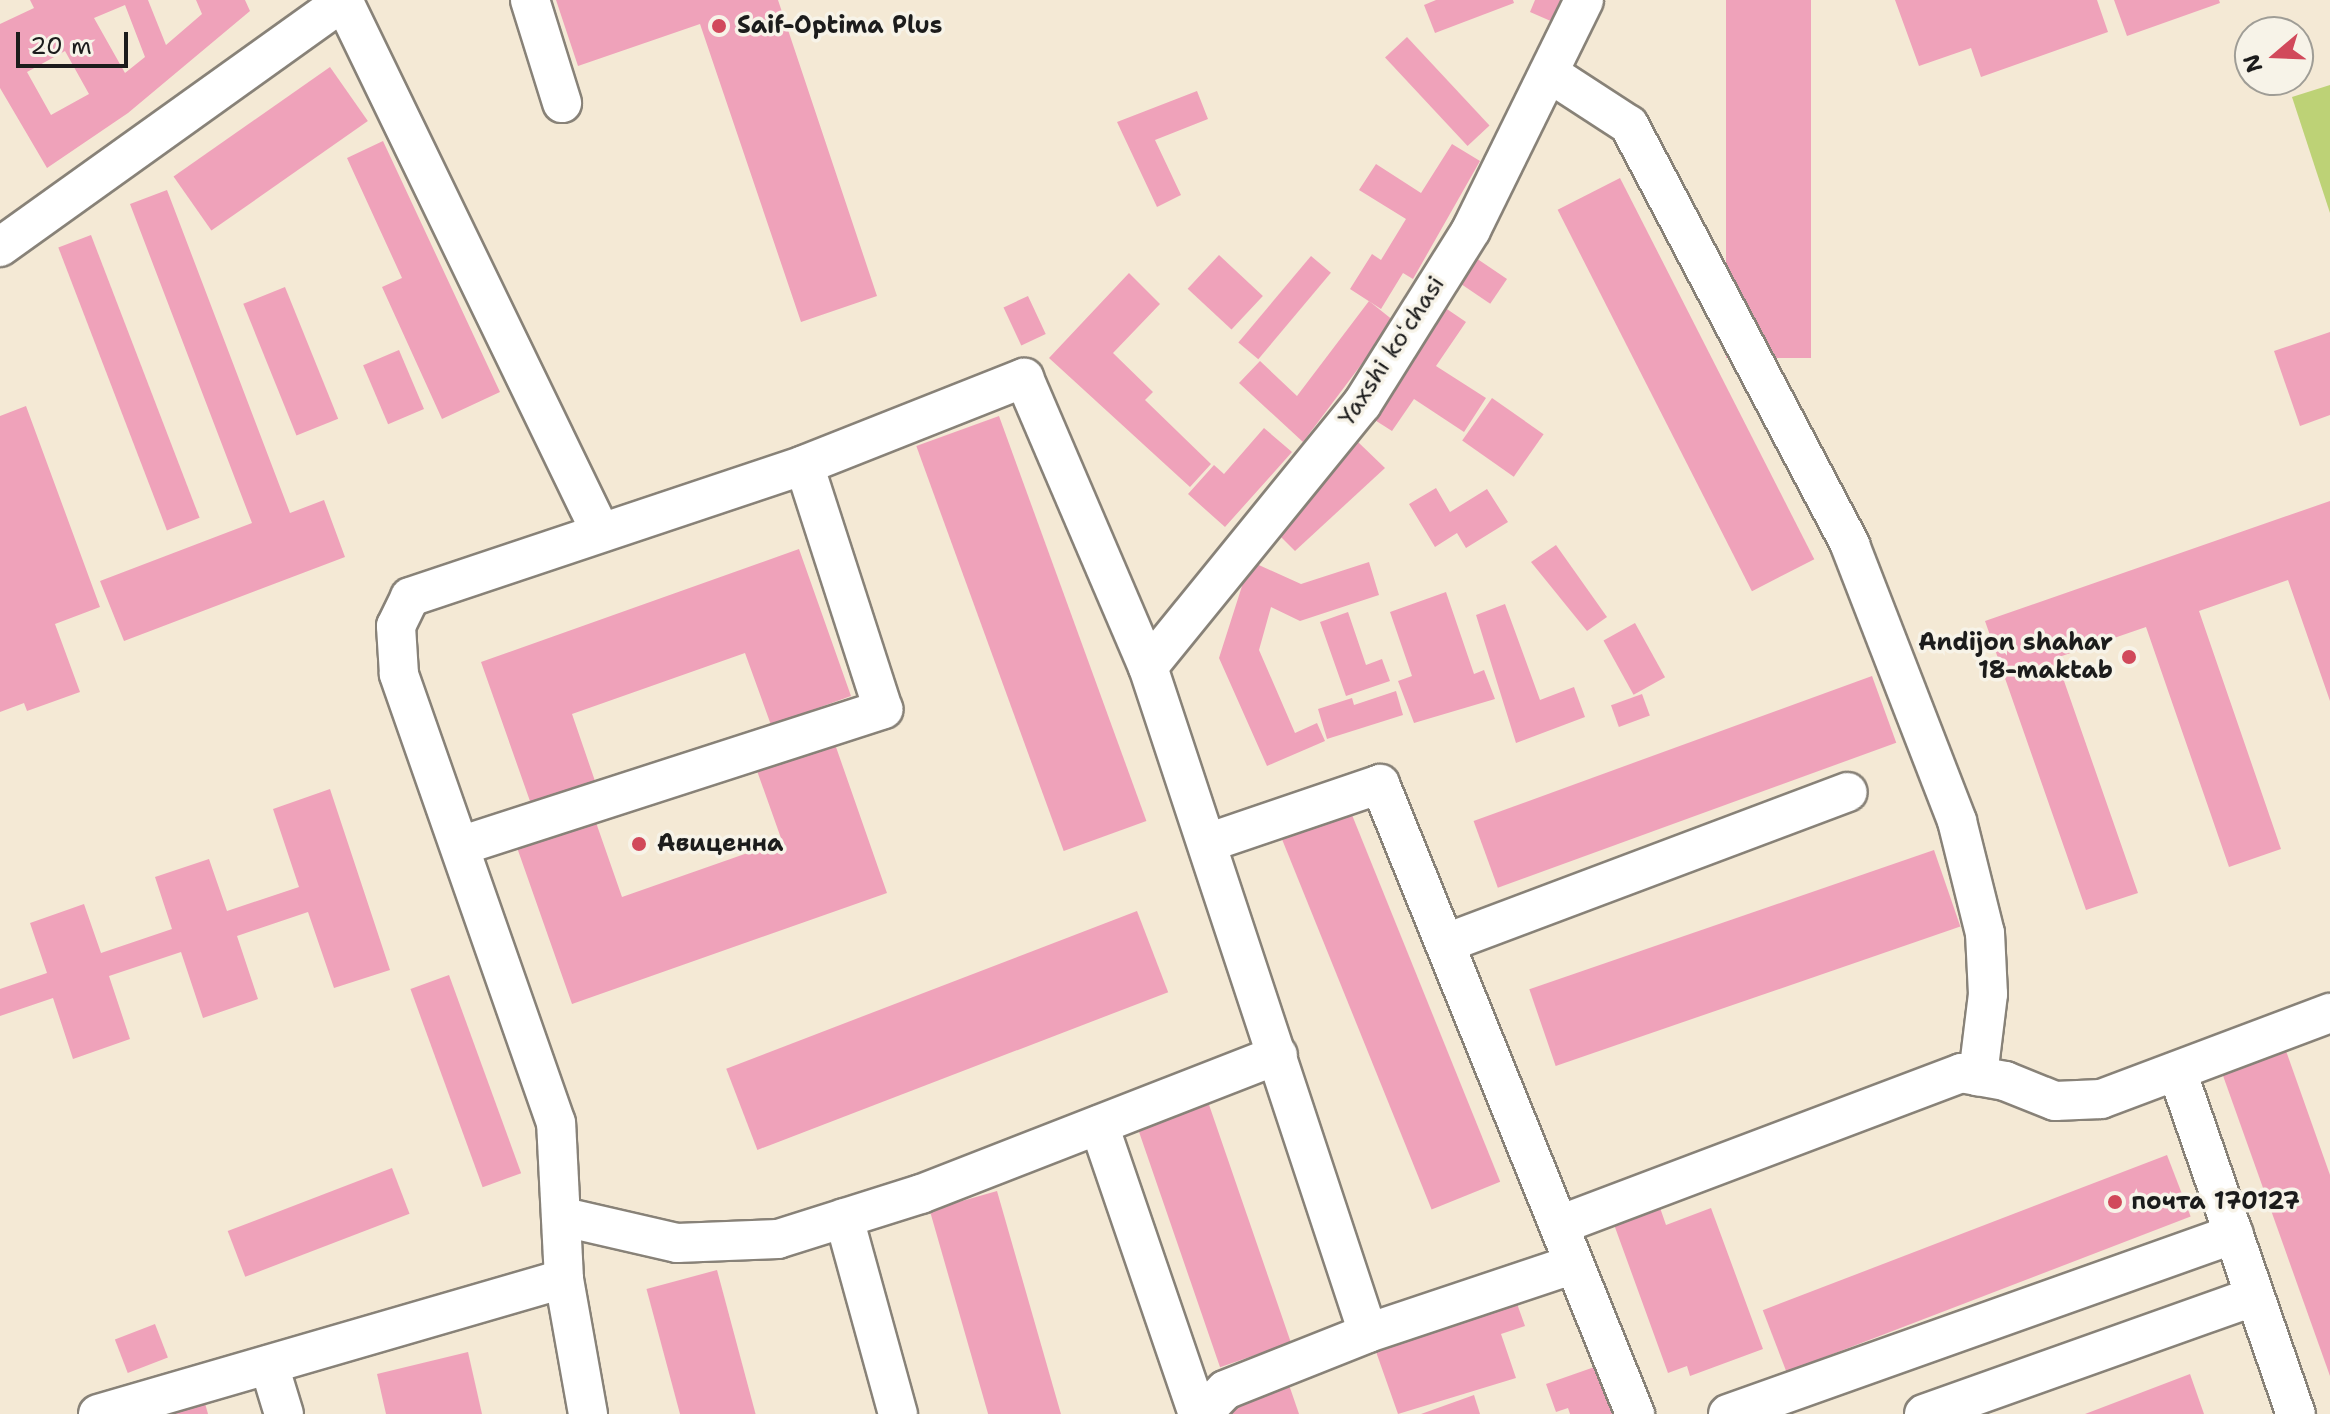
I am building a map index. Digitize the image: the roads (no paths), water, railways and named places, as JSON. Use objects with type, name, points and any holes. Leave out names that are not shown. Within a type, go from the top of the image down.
[{"type":"street","points":[[0,247],[344,0],[600,531]]},
{"type":"street","points":[[530,0],[562,103]]},
{"type":"street","name":"Yaxshi koʻchasi","points":[[1148,667],[1362,404],[1471,230],[1584,0]]},
{"type":"street","points":[[1549,73],[1629,125],[1850,545],[1957,821],[1985,933],[1988,994],[1978,1076]]},
{"type":"street","points":[[588,1414],[564,1279],[564,1217],[556,1123],[399,674],[396,626],[410,597],[804,465],[1024,378],[1148,667],[1368,1333]]},
{"type":"street","points":[[460,846],[883,709],[804,465]]},
{"type":"street","points":[[1207,843],[1380,784],[1562,1224],[1574,1264],[1635,1414]]},
{"type":"street","points":[[1446,943],[1848,792]]},
{"type":"street","points":[[1562,1224],[1961,1073],[2055,1101],[2101,1099],[2328,1019]]},
{"type":"street","points":[[564,1217],[677,1243],[778,1239],[1099,1125],[1278,1055]]},
{"type":"street","points":[[2177,1071],[2296,1414]]},
{"type":"street","points":[[1099,1125],[1200,1414],[1225,1390],[1368,1333],[1574,1264]]},
{"type":"street","points":[[844,1218],[898,1414]]},
{"type":"street","points":[[1728,1414],[1822,1400],[2234,1234]]},
{"type":"street","points":[[98,1414],[564,1279]]},
{"type":"street","points":[[1924,1414],[2255,1296]]},
{"type":"street","points":[[269,1365],[284,1414]]},
{"type":"place","name":"Saif-Optima Plus","points":[[719,26]]},
{"type":"place","name":"Andijon shahar 18-maktab","points":[[2129,657]]},
{"type":"place","name":"Авиценна","points":[[639,844]]},
{"type":"place","name":"почта 170127","points":[[2115,1202]]}]
